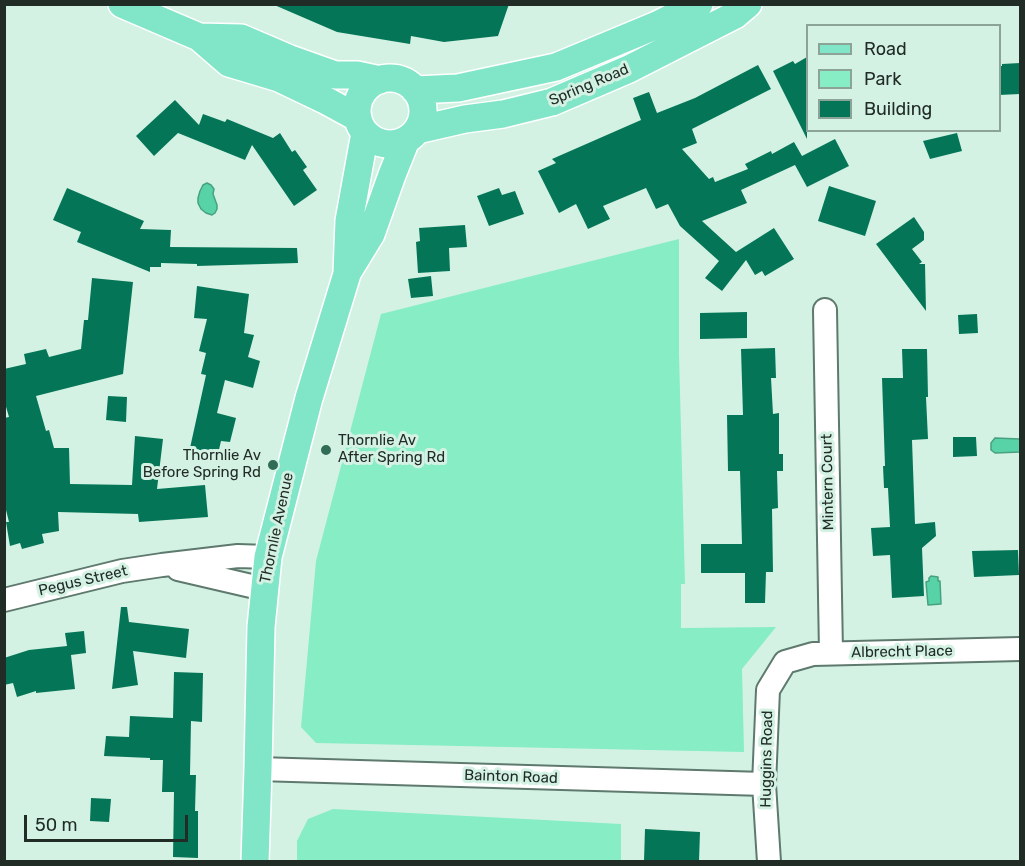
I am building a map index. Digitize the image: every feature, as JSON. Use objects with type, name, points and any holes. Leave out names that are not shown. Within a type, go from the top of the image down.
[{"type":"main road","name":"Spring Road","points":[[122,4],[199,37],[229,63],[279,78],[325,100],[362,125],[374,140],[384,144],[396,143],[411,135],[465,119],[503,114],[552,102],[629,69],[735,15],[748,4]]},
{"type":"main road","name":"Spring Road","points":[[199,37],[241,38],[335,75],[357,75],[380,80],[389,78],[399,80],[415,90],[458,87],[556,67],[657,25],[699,4]]},
{"type":"main road","points":[[362,125],[357,108],[360,99],[364,90],[380,80]]},
{"type":"main road","points":[[411,135],[421,121],[423,110],[415,90]]},
{"type":"main road","name":"Thornlie Avenue","points":[[255,861],[261,627],[268,557],[309,398],[346,274],[349,221],[362,125]]},
{"type":"main road","name":"Thornlie Avenue","points":[[346,274],[371,234],[392,175],[411,135]]},
{"type":"street","name":"Mintern Court","points":[[825,310],[831,653]]},
{"type":"street","name":"Pegus Street","points":[[4,600],[122,571],[238,556],[268,557]]},
{"type":"street","name":"Pegus Street","points":[[162,565],[264,589]]},
{"type":"street","name":"Albrecht Place","points":[[785,662],[813,654],[831,653],[1020,649]]},
{"type":"street","name":"Huggins Road","points":[[769,861],[764,784],[768,690],[785,662]]},
{"type":"street","name":"Bainton Road","points":[[258,770],[764,784]]},
{"type":"green space","points":[[679,239],[679,354],[685,584],[681,584],[681,628],[776,627],[742,669],[744,752],[316,743],[301,727],[316,561],[381,314]]},
{"type":"green space","points":[[333,809],[621,824],[621,861],[297,861],[297,841],[308,819]]},
{"type":"shaded area","points":[[207,183],[214,189],[213,194],[217,205],[212,215],[201,209],[198,203],[200,191]]},
{"type":"shaded area","points":[[995,438],[1020,439],[1020,452],[995,453],[991,450],[991,443]]},
{"type":"shaded area","points":[[931,576],[938,577],[940,581],[941,604],[928,605],[926,582]]},
{"type":"building","points":[[272,4],[509,4],[498,36],[444,42],[411,36],[410,44],[337,32]]},
{"type":"building","points":[[806,58],[807,139],[773,71],[793,61],[795,64]]},
{"type":"building","points":[[1020,63],[1020,94],[1001,95],[1002,64]]},
{"type":"building","points":[[758,65],[771,89],[692,129],[697,143],[682,149],[709,179],[713,177],[715,182],[748,169],[745,164],[771,151],[772,154],[794,142],[802,156],[835,139],[849,166],[807,187],[795,165],[741,190],[747,203],[702,221],[736,252],[774,228],[794,259],[765,276],[762,271],[755,275],[746,260],[722,291],[705,278],[719,261],[680,226],[668,204],[656,209],[646,188],[603,206],[610,219],[588,229],[576,204],[559,213],[538,171],[556,163],[552,159],[641,120],[633,98],[649,92],[657,113],[695,98]]},
{"type":"building","points":[[175,100],[199,125],[203,114],[225,122],[227,119],[273,138],[280,133],[292,152],[295,150],[307,167],[303,170],[317,190],[294,206],[252,145],[245,160],[178,133],[154,156],[136,136]]},
{"type":"building","points":[[957,133],[962,151],[930,159],[923,141]]},
{"type":"building","points":[[829,186],[876,201],[865,236],[818,221]]},
{"type":"building","points":[[67,188],[144,221],[140,229],[171,230],[170,247],[297,248],[298,263],[197,266],[197,264],[161,263],[161,267],[150,267],[150,272],[77,242],[81,232],[53,220]]},
{"type":"building","points":[[499,188],[502,195],[515,191],[524,214],[489,226],[477,196]]},
{"type":"building","points":[[914,217],[924,232],[924,240],[912,249],[922,262],[919,264],[925,264],[926,311],[876,244]]},
{"type":"building","points":[[465,225],[467,247],[449,248],[450,271],[418,273],[416,242],[420,241],[419,228]]},
{"type":"building","points":[[431,276],[433,296],[411,298],[408,279]]},
{"type":"building","points":[[92,278],[133,282],[123,374],[36,396],[46,431],[49,430],[54,448],[69,448],[70,484],[132,485],[135,436],[163,439],[157,489],[205,485],[208,517],[139,522],[138,514],[58,512],[59,531],[42,534],[44,543],[22,549],[20,543],[10,546],[6,522],[9,522],[4,502],[4,418],[9,417],[4,400],[4,369],[26,364],[24,354],[46,349],[49,357],[81,349],[84,320],[88,320]]},
{"type":"building","points":[[197,286],[249,294],[244,333],[254,335],[248,357],[260,361],[253,388],[225,380],[217,413],[236,418],[230,442],[221,441],[218,454],[190,448],[206,375],[201,374],[206,353],[199,351],[207,319],[194,318]]},
{"type":"building","points":[[747,312],[747,338],[700,339],[700,313]]},
{"type":"building","points":[[977,314],[978,333],[959,334],[958,315]]},
{"type":"building","points":[[775,348],[776,378],[771,378],[773,414],[779,413],[779,454],[783,454],[783,471],[777,471],[778,508],[772,509],[773,572],[766,572],[765,603],[745,603],[745,573],[701,573],[701,544],[742,544],[740,471],[728,471],[727,415],[743,415],[741,349]]},
{"type":"building","points":[[902,349],[927,349],[928,439],[912,440],[915,524],[935,522],[936,536],[922,548],[924,596],[892,598],[890,555],[873,556],[871,528],[890,527],[888,488],[884,488],[882,378],[903,378]]},
{"type":"building","points":[[108,396],[127,397],[126,422],[106,420]]},
{"type":"building","points":[[953,437],[976,437],[977,456],[953,457]]},
{"type":"building","points":[[1018,550],[1019,575],[974,577],[972,551]]},
{"type":"building","points":[[121,607],[127,607],[129,622],[189,629],[186,658],[133,651],[138,685],[112,689]]},
{"type":"building","points":[[84,631],[86,653],[71,655],[75,689],[36,693],[36,691],[17,697],[13,683],[4,685],[4,658],[29,650],[67,646],[65,633]]},
{"type":"building","points":[[174,672],[203,673],[202,722],[191,721],[190,775],[196,775],[195,811],[198,811],[198,858],[173,857],[174,792],[162,792],[163,760],[104,756],[106,736],[129,737],[130,716],[173,718]]},
{"type":"building","points":[[91,798],[111,799],[109,822],[90,821]]},
{"type":"building","points":[[645,829],[700,832],[699,861],[644,861]]},
{"type":"place","name":"Thornlie Av After Spring Rd","points":[[326,450]]},
{"type":"place","name":"Thornlie Av Before Spring Rd","points":[[273,465]]}]
